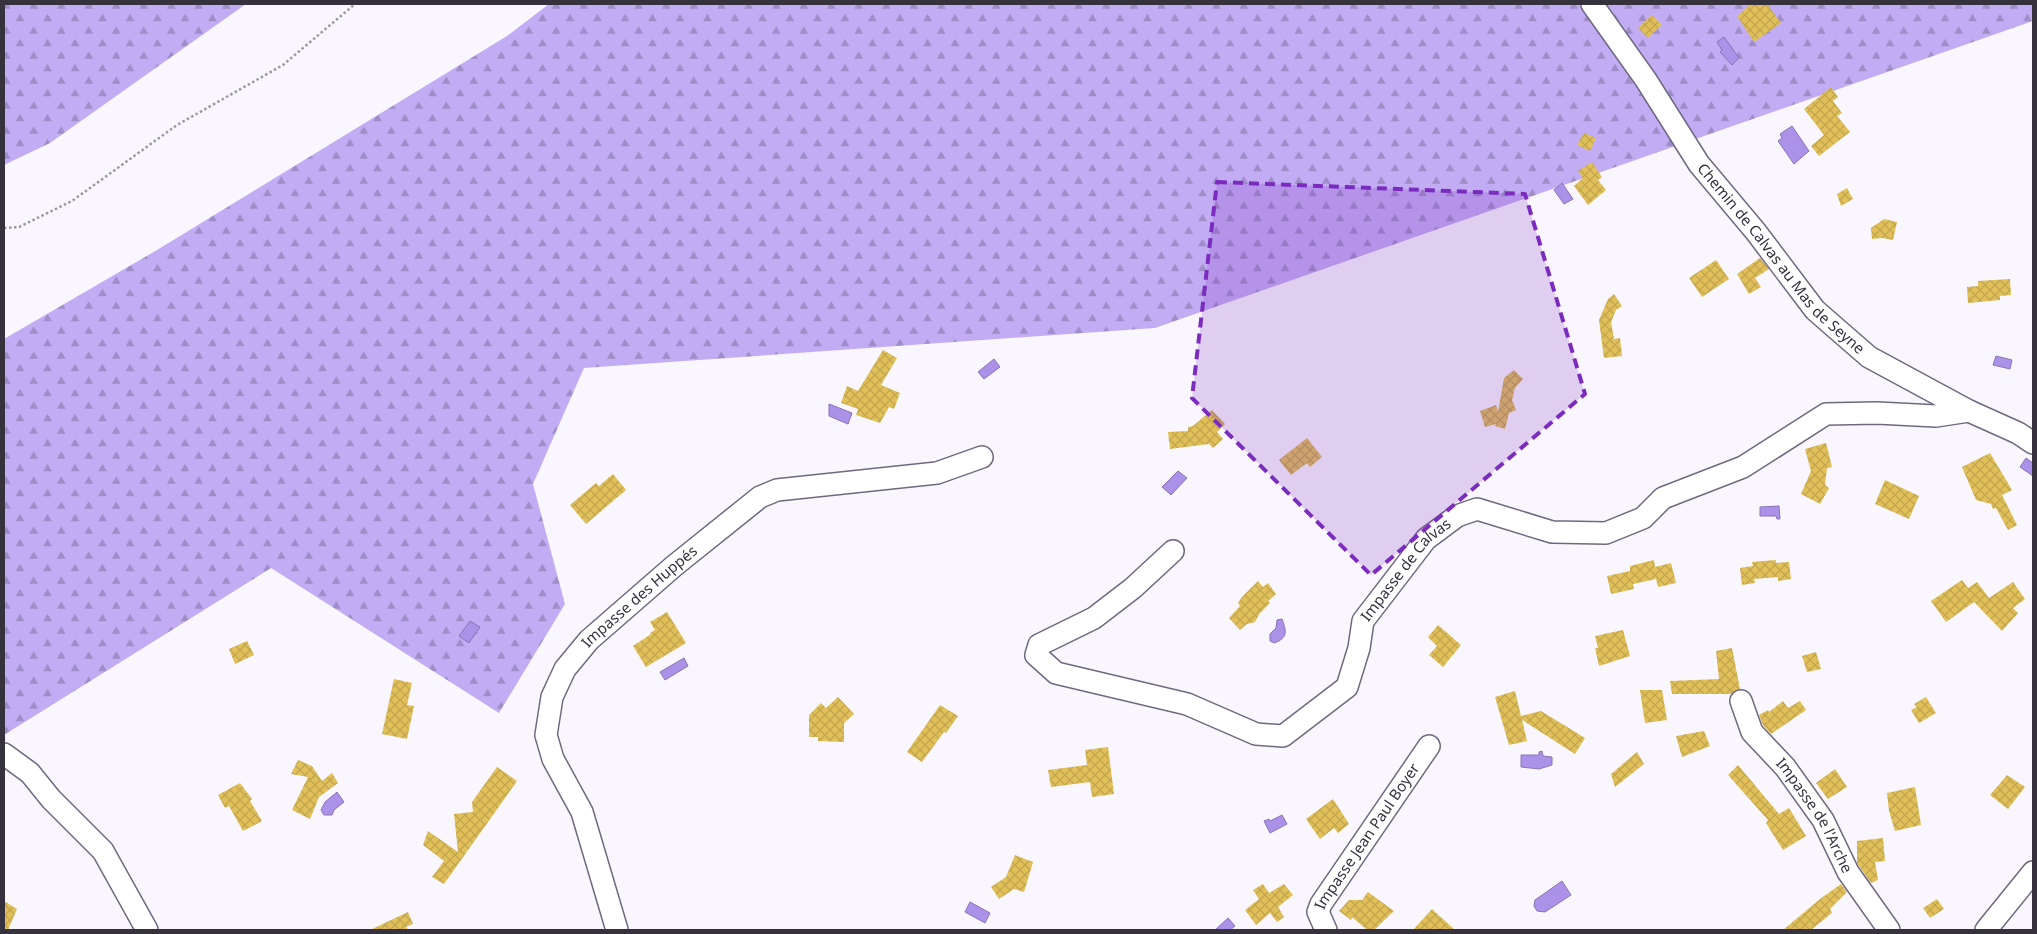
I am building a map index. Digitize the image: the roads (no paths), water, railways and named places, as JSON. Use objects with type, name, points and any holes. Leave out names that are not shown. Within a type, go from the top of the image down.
[{"type":"street","name":"Chemin de Calvas au Mas de Seyne","points":[[1592,4],[1646,80],[1699,164],[1756,232],[1815,310],[1869,357],[1969,411],[2018,433],[2033,443]]},
{"type":"street","name":"Impasse de Calvas","points":[[1173,551],[1132,588],[1094,618],[1039,645],[1036,655],[1056,673],[1187,704],[1256,734],[1283,736],[1347,687],[1359,648],[1363,621],[1426,538],[1457,516],[1477,508],[1552,532],[1606,533],[1643,518],[1663,498],[1743,467],[1826,414],[1877,413],[1936,416],[1969,411]]},
{"type":"street","name":"Impasse des Huppés","points":[[618,930],[608,906],[582,812],[553,759],[546,735],[552,698],[565,669],[589,640],[674,566],[760,497],[777,490],[938,473],[982,457]]},
{"type":"street","name":"Impasse de l'Arche","points":[[1741,702],[1752,732],[1785,767],[1823,820],[1848,872],[1889,930]]},
{"type":"street","name":"Impasse Jean Paul Boyer","points":[[1326,930],[1318,912],[1322,904],[1429,746]]},
{"type":"street","points":[[4,754],[30,774],[51,799],[103,850],[147,930]]},
{"type":"street","points":[[1986,930],[2033,872]]}]
